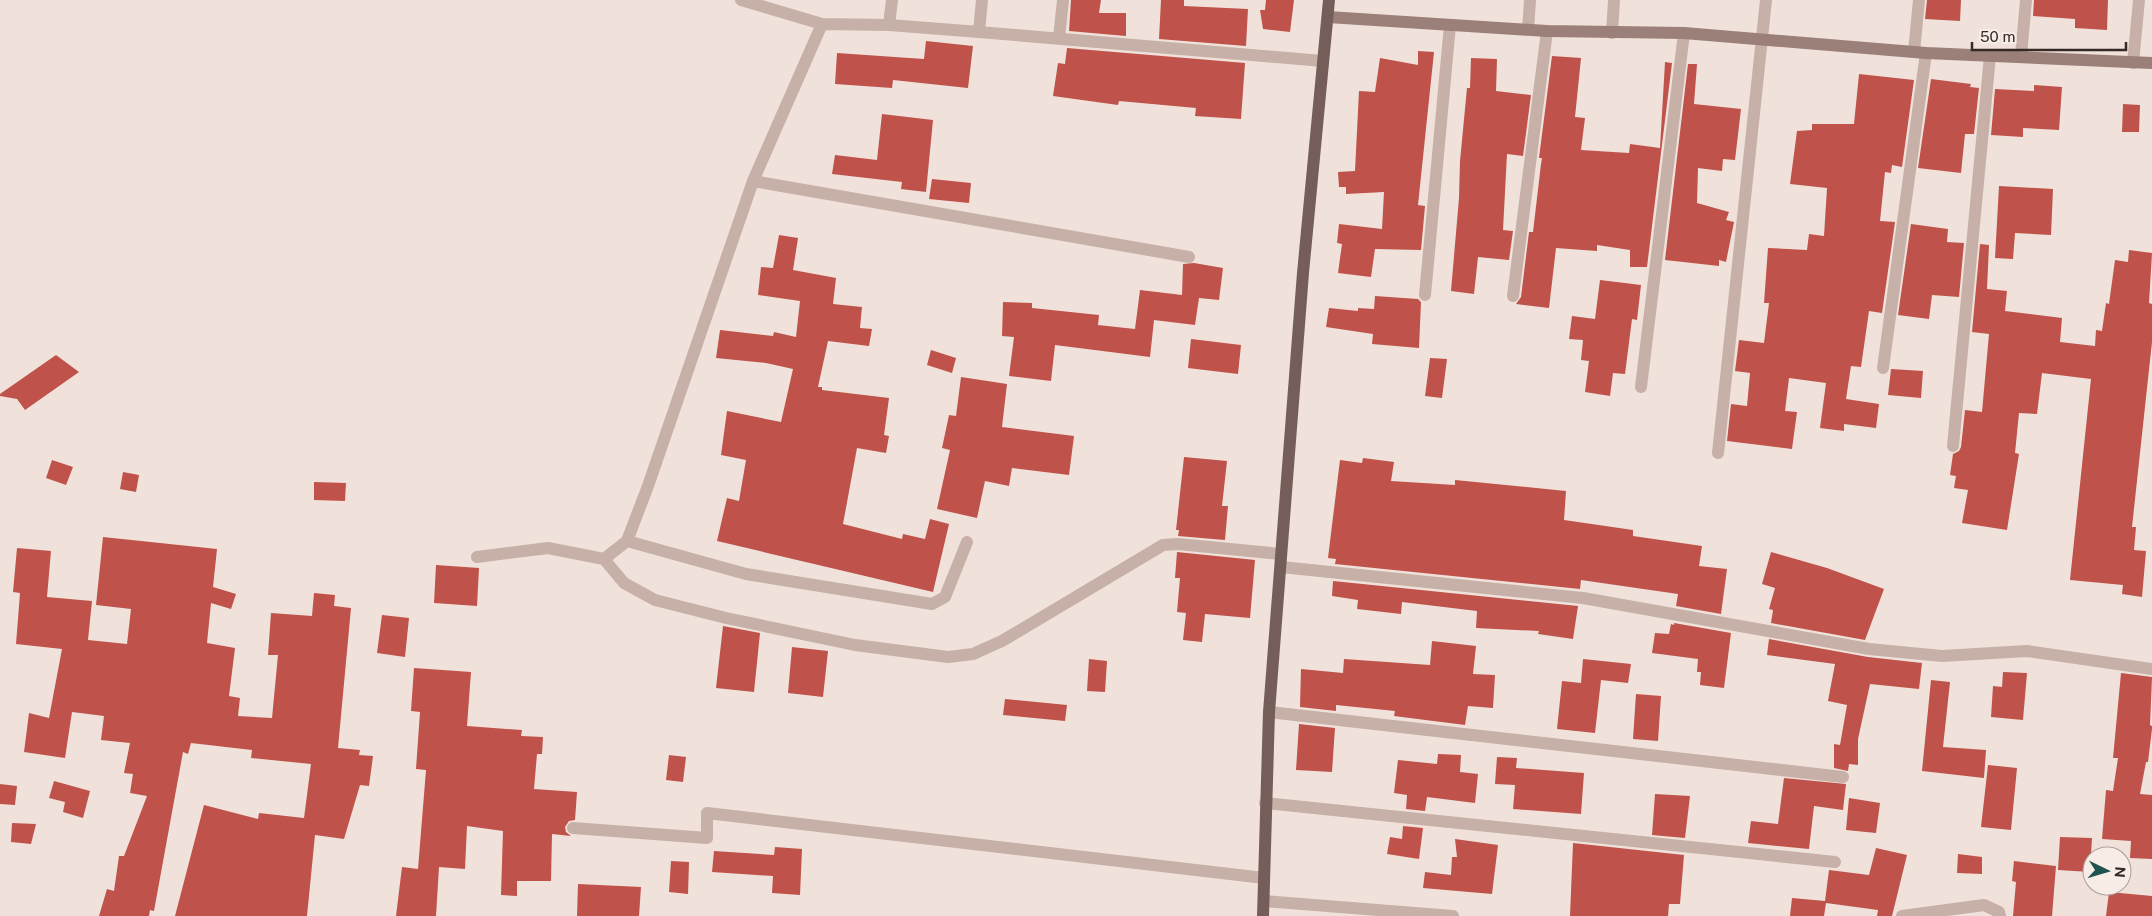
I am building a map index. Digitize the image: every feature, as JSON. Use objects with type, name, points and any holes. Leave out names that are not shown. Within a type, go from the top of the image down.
[{"type":"main road","points":[[1263,916],[1268,712],[1303,274],[1329,0]]},
{"type":"main road","points":[[1328,18],[1547,31],[1684,34],[1920,52],[2152,64]]},
{"type":"street","points":[[740,0],[775,5],[822,24],[979,32],[1323,61]]},
{"type":"street","points":[[889,26],[892,0]]},
{"type":"street","points":[[979,32],[982,0]]},
{"type":"street","points":[[1060,38],[1063,0]]},
{"type":"street","points":[[1528,30],[1530,0]]},
{"type":"street","points":[[1612,33],[1614,0]]},
{"type":"street","points":[[1718,453],[1766,0]]},
{"type":"street","points":[[1883,368],[1920,52],[1919,0]]},
{"type":"street","points":[[2021,56],[2026,0]]},
{"type":"street","points":[[2134,63],[2139,0]]},
{"type":"street","points":[[604,559],[626,541],[648,486],[753,181],[822,24]]},
{"type":"street","points":[[1425,295],[1450,25]]},
{"type":"street","points":[[1513,296],[1547,31]]},
{"type":"street","points":[[1642,387],[1684,34]]},
{"type":"street","points":[[1953,446],[1990,56]]},
{"type":"street","points":[[753,181],[1189,257]]},
{"type":"street","points":[[626,541],[746,574],[932,604],[945,597],[966,542]]},
{"type":"street","points":[[477,557],[548,548],[604,559],[624,583],[655,600],[726,618],[855,645],[948,657],[973,654],[1002,641],[1163,545],[1178,544],[1281,561],[1583,598],[1869,649],[1942,656],[2027,650],[2152,669]]},
{"type":"street","points":[[1268,712],[1843,778]]},
{"type":"street","points":[[1265,803],[1835,862]]},
{"type":"street","points":[[573,828],[706,838],[707,813],[1264,878]]},
{"type":"street","points":[[1264,901],[1453,916]]},
{"type":"street","points":[[1902,916],[1984,905],[1999,912],[2000,916]]},
{"type":"building","points":[[1071,0],[1101,0],[1099,13],[1126,13],[1126,36],[1069,31]]},
{"type":"building","points":[[1161,0],[1184,0],[1184,6],[1248,9],[1246,46],[1159,39]]},
{"type":"building","points":[[1266,0],[1294,0],[1290,32],[1263,29],[1260,10],[1265,10]]},
{"type":"building","points":[[1927,0],[1961,0],[1960,21],[1925,19]]},
{"type":"building","points":[[2034,0],[2108,0],[2107,30],[2075,28],[2075,19],[2033,16]]},
{"type":"building","points":[[926,41],[973,46],[968,88],[893,80],[892,88],[835,84],[837,53],[924,59]]},
{"type":"building","points":[[1067,48],[1245,63],[1241,119],[1195,116],[1196,108],[1119,101],[1118,105],[1053,96],[1058,63],[1065,64]]},
{"type":"building","points":[[1418,51],[1434,52],[1418,205],[1425,206],[1421,250],[1375,249],[1371,277],[1338,273],[1342,244],[1337,243],[1339,224],[1382,229],[1384,192],[1346,194],[1346,187],[1339,187],[1338,172],[1355,171],[1359,91],[1375,92],[1380,58],[1418,65]]},
{"type":"building","points":[[1552,56],[1581,58],[1575,117],[1585,118],[1581,150],[1629,153],[1630,144],[1660,148],[1665,62],[1672,63],[1647,267],[1630,267],[1630,250],[1597,245],[1597,251],[1556,248],[1549,308],[1516,304],[1521,297],[1529,232],[1533,232],[1542,158],[1539,158]]},
{"type":"building","points":[[1471,58],[1497,59],[1496,91],[1531,95],[1523,156],[1507,154],[1503,230],[1513,231],[1509,260],[1478,257],[1474,294],[1451,291],[1459,198],[1460,161],[1467,88],[1470,88]]},
{"type":"building","points":[[1688,64],[1697,64],[1694,104],[1741,109],[1735,160],[1723,159],[1722,171],[1698,168],[1697,203],[1729,212],[1726,220],[1734,222],[1726,262],[1719,260],[1719,266],[1665,260]]},
{"type":"building","points":[[1859,74],[1914,80],[1902,167],[1892,165],[1891,173],[1885,172],[1880,221],[1895,222],[1882,313],[1869,311],[1861,367],[1851,366],[1846,399],[1879,404],[1876,428],[1844,424],[1844,431],[1820,428],[1826,383],[1789,378],[1785,411],[1797,412],[1792,449],[1727,441],[1731,404],[1747,406],[1750,373],[1735,371],[1739,340],[1764,343],[1769,303],[1764,303],[1768,248],[1807,250],[1809,234],[1824,236],[1827,188],[1790,184],[1797,131],[1812,130],[1812,124],[1854,124]]},
{"type":"building","points":[[1931,79],[1971,84],[1970,87],[1979,88],[1974,134],[1965,134],[1961,173],[1918,168]]},
{"type":"building","points":[[2034,85],[2062,87],[2059,130],[2023,128],[2023,137],[1991,135],[1995,89],[2034,91]]},
{"type":"building","points":[[2123,104],[2140,105],[2139,132],[2122,132]]},
{"type":"building","points":[[882,114],[933,120],[926,192],[901,189],[902,182],[832,174],[835,155],[877,160]]},
{"type":"building","points":[[932,179],[971,183],[969,203],[929,199]]},
{"type":"building","points":[[1999,186],[2053,189],[2051,235],[2015,233],[2013,259],[1995,258]]},
{"type":"building","points":[[1911,224],[1948,229],[1947,242],[1964,243],[1959,297],[1932,295],[1929,319],[1898,315]]},
{"type":"building","points":[[779,235],[798,238],[793,270],[836,278],[833,304],[862,307],[860,328],[872,329],[869,346],[828,341],[818,387],[822,387],[822,390],[889,398],[884,435],[889,436],[886,453],[857,448],[843,524],[902,539],[903,534],[925,539],[930,519],[949,524],[933,592],[717,541],[727,498],[739,501],[746,460],[721,455],[727,411],[781,422],[793,369],[766,363],[716,358],[720,330],[773,336],[774,332],[796,337],[800,301],[758,295],[761,267],[773,268]]},
{"type":"building","points":[[1980,244],[1989,245],[1987,289],[2007,291],[2005,311],[2062,318],[2060,342],[2095,346],[2096,330],[2102,331],[2106,303],[2109,304],[2115,260],[2128,262],[2129,250],[2152,253],[2149,303],[2152,304],[2152,342],[2132,527],[2136,527],[2134,550],[2146,551],[2142,597],[2122,594],[2123,585],[2070,580],[2091,379],[2042,373],[2037,414],[2019,413],[2015,453],[2019,454],[2007,530],[1962,523],[1968,490],[1954,488],[1956,476],[1950,475],[1953,454],[1959,451],[1961,447],[1965,410],[1982,412],[1989,334],[1972,332]]},
{"type":"building","points":[[1194,263],[1223,268],[1219,300],[1199,298],[1195,325],[1154,320],[1150,357],[1055,345],[1051,381],[1009,376],[1014,337],[1002,336],[1003,302],[1032,303],[1032,308],[1099,315],[1098,325],[1135,329],[1140,290],[1182,295],[1183,264]]},
{"type":"building","points":[[1600,280],[1641,285],[1637,320],[1632,319],[1625,374],[1613,373],[1610,396],[1585,392],[1589,361],[1581,360],[1583,340],[1569,339],[1572,316],[1595,319]]},
{"type":"building","points":[[1375,296],[1418,299],[1421,302],[1419,348],[1372,344],[1373,334],[1326,327],[1329,308],[1358,311],[1358,308],[1374,309]]},
{"type":"building","points":[[1191,339],[1241,345],[1238,374],[1188,368]]},
{"type":"building","points":[[931,350],[956,358],[952,373],[927,365]]},
{"type":"building","points":[[56,355],[79,372],[25,410],[17,399],[0,396],[0,394]]},
{"type":"building","points":[[1430,358],[1447,359],[1442,398],[1425,396]]},
{"type":"building","points":[[1891,369],[1923,371],[1921,398],[1888,395]]},
{"type":"building","points":[[961,377],[1007,384],[1002,427],[1074,436],[1069,475],[1012,468],[1009,486],[985,481],[977,518],[937,509],[950,450],[942,448],[949,415],[956,416]]},
{"type":"building","points":[[1184,457],[1227,461],[1222,506],[1228,506],[1225,540],[1178,536],[1179,530],[1176,530]]},
{"type":"building","points":[[1363,458],[1394,462],[1391,481],[1455,485],[1455,480],[1566,491],[1564,520],[1633,530],[1633,536],[1702,546],[1699,566],[1727,569],[1721,614],[1676,606],[1678,594],[1581,580],[1580,589],[1335,564],[1336,559],[1328,558],[1340,460],[1362,463]]},
{"type":"building","points":[[52,460],[73,467],[66,485],[46,478]]},
{"type":"building","points":[[123,472],[139,475],[136,492],[120,489]]},
{"type":"building","points":[[314,482],[346,483],[345,501],[314,500]]},
{"type":"building","points":[[103,537],[217,549],[213,587],[236,594],[231,609],[211,603],[207,643],[235,648],[229,696],[240,698],[238,716],[272,718],[278,655],[268,655],[271,613],[312,616],[314,593],[335,595],[334,606],[351,608],[338,748],[360,750],[359,755],[373,756],[369,786],[360,785],[344,839],[315,835],[307,916],[175,916],[204,805],[258,819],[259,813],[304,818],[311,764],[251,758],[252,750],[191,743],[188,754],[183,752],[154,911],[150,910],[149,916],[99,916],[107,889],[114,891],[119,856],[124,856],[147,796],[130,793],[133,774],[124,773],[130,743],[101,740],[104,716],[72,712],[65,758],[24,752],[29,713],[49,718],[62,649],[16,644],[20,593],[13,592],[17,548],[51,551],[47,597],[92,601],[88,640],[127,644],[131,609],[96,605]]},
{"type":"building","points":[[1177,552],[1255,560],[1250,618],[1205,614],[1202,642],[1183,640],[1186,613],[1177,612],[1180,578],[1175,578]]},
{"type":"building","points":[[1771,552],[1827,568],[1884,589],[1865,640],[1771,623],[1773,610],[1769,609],[1775,588],[1762,584]]},
{"type":"building","points":[[436,565],[479,568],[477,606],[434,603]]},
{"type":"building","points":[[1333,581],[1578,606],[1573,639],[1538,634],[1539,631],[1476,628],[1477,611],[1402,602],[1401,614],[1357,609],[1358,600],[1332,596]]},
{"type":"building","points":[[382,615],[409,618],[405,657],[377,653]]},
{"type":"building","points":[[1674,623],[1731,633],[1724,688],[1700,685],[1701,672],[1697,672],[1698,659],[1652,653],[1655,633],[1669,634],[1671,624],[1674,625]]},
{"type":"building","points":[[723,626],[760,633],[754,692],[716,688]]},
{"type":"building","points":[[1769,639],[1868,657],[1922,663],[1919,689],[1870,684],[1858,739],[1858,765],[1849,764],[1848,771],[1834,768],[1834,744],[1840,745],[1847,705],[1828,701],[1835,664],[1767,655]]},
{"type":"building","points":[[1432,641],[1476,646],[1473,674],[1495,675],[1493,708],[1468,706],[1465,725],[1394,716],[1395,711],[1336,705],[1336,711],[1300,707],[1301,669],[1343,673],[1344,659],[1430,665]]},
{"type":"building","points":[[792,647],[828,651],[823,697],[788,693]]},
{"type":"building","points":[[1089,659],[1107,661],[1105,692],[1087,691]]},
{"type":"building","points":[[1583,659],[1631,664],[1628,683],[1601,680],[1595,733],[1557,729],[1562,681],[1581,683]]},
{"type":"building","points":[[414,668],[471,672],[467,726],[522,730],[521,736],[543,737],[542,754],[537,754],[534,789],[577,792],[575,820],[569,821],[565,827],[566,832],[571,836],[552,834],[551,881],[517,881],[517,896],[501,895],[503,831],[467,826],[465,869],[439,867],[436,916],[396,916],[402,867],[418,869],[426,770],[416,769],[420,712],[411,711]]},
{"type":"building","points":[[2003,672],[2027,673],[2023,720],[1991,717],[1993,686],[2002,687]]},
{"type":"building","points":[[2121,673],[2152,677],[2150,725],[2152,729],[2148,762],[2146,762],[2140,794],[2152,795],[2152,859],[2132,858],[2131,841],[2102,839],[2106,790],[2113,791],[2118,758],[2113,758]]},
{"type":"building","points":[[1931,680],[1950,682],[1943,747],[1986,750],[1984,778],[1922,771]]},
{"type":"building","points":[[1636,694],[1661,696],[1658,741],[1633,739]]},
{"type":"building","points":[[1005,699],[1067,705],[1065,721],[1003,715]]},
{"type":"building","points":[[1299,724],[1335,728],[1332,772],[1296,770]]},
{"type":"building","points":[[1438,754],[1461,755],[1460,772],[1478,774],[1475,803],[1427,797],[1425,811],[1406,809],[1407,795],[1394,793],[1398,760],[1437,764]]},
{"type":"building","points":[[669,755],[686,757],[683,782],[666,780]]},
{"type":"building","points":[[1497,757],[1517,758],[1516,768],[1584,773],[1581,814],[1513,809],[1515,785],[1495,784]]},
{"type":"building","points":[[1988,765],[2017,768],[2011,830],[1981,827]]},
{"type":"building","points":[[1784,778],[1846,784],[1843,810],[1814,806],[1809,849],[1748,843],[1751,821],[1778,824]]},
{"type":"building","points":[[54,781],[90,791],[83,818],[63,812],[65,802],[49,798]]},
{"type":"building","points":[[0,784],[17,786],[15,805],[0,804]]},
{"type":"building","points":[[1655,794],[1690,796],[1685,838],[1652,835]]},
{"type":"building","points":[[1849,798],[1880,803],[1876,833],[1846,830]]},
{"type":"building","points":[[12,823],[36,824],[31,844],[11,842]]},
{"type":"building","points":[[1403,826],[1423,828],[1419,859],[1387,854],[1390,837],[1402,839]]},
{"type":"building","points":[[2060,837],[2092,838],[2092,846],[2082,846],[2082,872],[2058,870]]},
{"type":"building","points":[[1455,839],[1498,845],[1492,894],[1423,888],[1425,872],[1451,875],[1452,857],[1457,857]]},
{"type":"building","points":[[1573,843],[1684,855],[1680,904],[1669,904],[1668,916],[1570,916]]},
{"type":"building","points":[[775,847],[802,849],[800,895],[772,893],[773,876],[712,872],[714,851],[774,855]]},
{"type":"building","points":[[1876,848],[1907,855],[1892,916],[1877,916],[1878,910],[1826,903],[1824,916],[1790,916],[1792,898],[1825,901],[1829,870],[1869,875]]},
{"type":"building","points":[[1958,854],[1982,857],[1982,874],[1957,873]]},
{"type":"building","points":[[671,861],[689,862],[688,894],[669,892]]},
{"type":"building","points":[[2014,861],[2056,866],[2052,916],[2013,916],[2016,882],[2012,881]]},
{"type":"building","points":[[578,884],[641,887],[639,916],[577,916]]},
{"type":"building","points":[[2132,894],[2152,896],[2152,916],[2106,916],[2108,896],[2132,896]]}]
